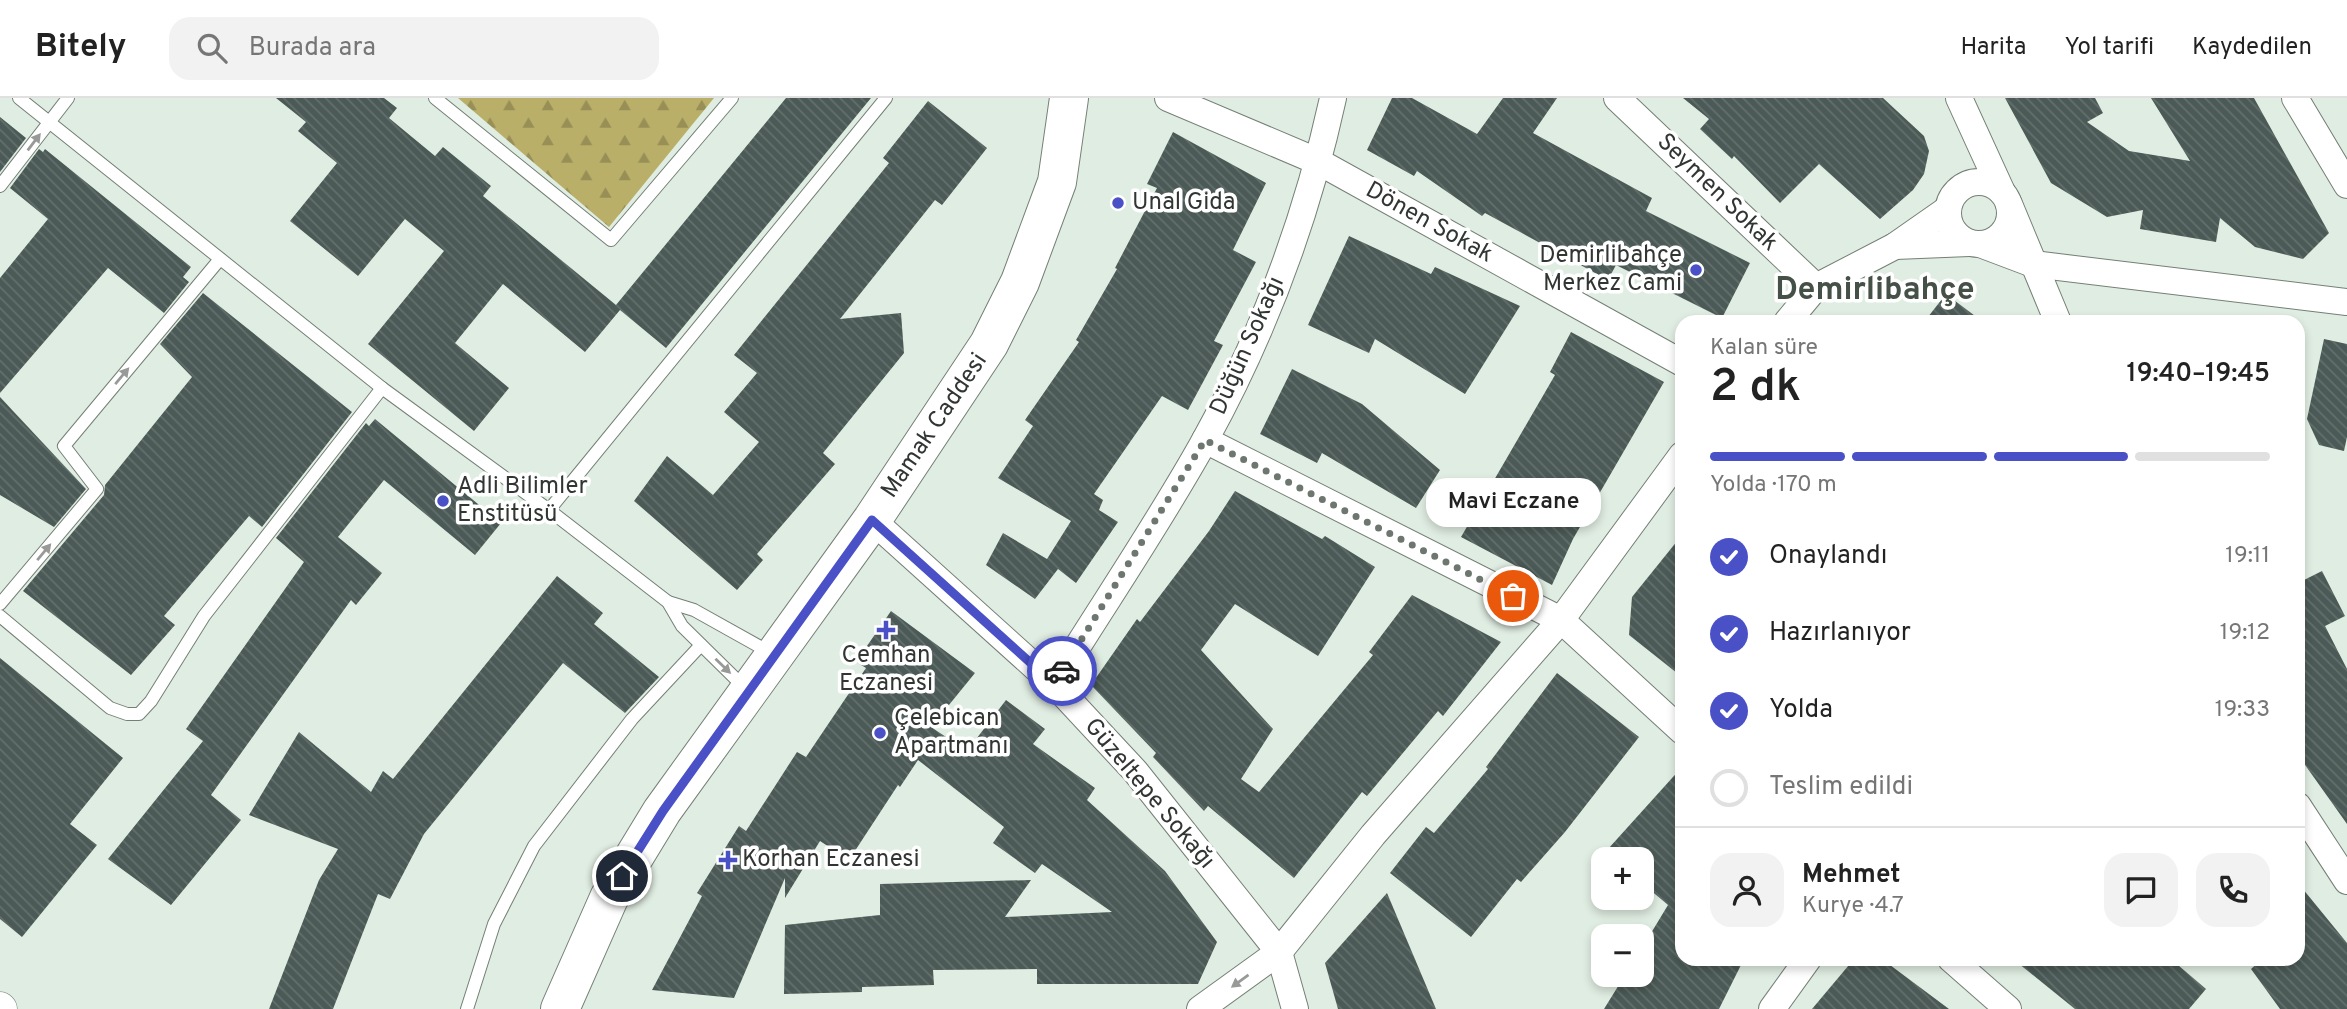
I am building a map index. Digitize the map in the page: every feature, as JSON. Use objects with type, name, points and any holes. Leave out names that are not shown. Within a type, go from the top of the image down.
[{"type":"main road","name":"Mamak Caddesi","points":[[560,1009],[609,898],[663,811],[872,520],[989,344],[1020,282],[1057,182],[1069,98]]},
{"type":"street","name":"Dönen Sokak","points":[[1168,98],[1319,162],[1675,359]]},
{"type":"street","name":"Düğün Sokağı","points":[[1054,684],[1205,440],[1271,303],[1319,162],[1333,98]]},
{"type":"street","name":"Seymen Sokak","points":[[1617,98],[1816,287]]},
{"type":"street","points":[[1959,98],[2056,315]]},
{"type":"street","points":[[2295,98],[2347,184]]},
{"type":"street","points":[[1982,146],[1953,200],[1952,230],[1975,244],[2033,264],[2347,302]]},
{"type":"street","points":[[1793,315],[1816,287],[1895,246],[1953,200],[1966,185],[1985,183],[2004,196],[2009,220],[2006,230],[1998,237],[1975,244],[1895,246]]},
{"type":"street","points":[[1205,440],[1561,620],[1675,725]]},
{"type":"street","points":[[1200,1009],[1279,952],[1373,835],[1561,620],[1675,465]]},
{"type":"street","name":"Güzeltepe Sokağı","points":[[872,520],[1054,684],[1135,771],[1279,952],[1295,1009]]},
{"type":"street","points":[[2305,817],[2347,881]]},
{"type":"street","points":[[1772,1009],[1803,966]]},
{"type":"street","points":[[1959,966],[2008,1009]]},
{"type":"lane","points":[[19,98],[382,388],[549,510],[668,603],[682,626],[749,691]]},
{"type":"lane","points":[[0,187],[68,98]]},
{"type":"lane","points":[[435,98],[611,240],[732,98]]},
{"type":"lane","points":[[549,510],[886,98]]},
{"type":"lane","points":[[0,604],[97,489],[64,446],[220,259]]},
{"type":"lane","points":[[0,616],[110,708],[139,715],[151,701],[204,616],[382,388]]},
{"type":"lane","points":[[668,603],[694,610],[775,655]]},
{"type":"lane","points":[[467,1009],[494,924],[534,846],[632,719],[701,645]]},
{"type":"green space","points":[[458,98],[714,98],[609,227]]},
{"type":"building","points":[[276,98],[384,98],[397,108],[389,118],[435,156],[443,147],[491,186],[483,196],[616,305],[786,98],[871,98],[666,348],[620,310],[585,352],[503,284],[455,343],[509,388],[474,431],[368,344],[444,251],[405,219],[358,276],[290,221],[337,163],[298,131],[306,122]]},
{"type":"building","points":[[1392,98],[1412,98],[1477,134],[1503,98],[1557,98],[1533,133],[1652,198],[1646,211],[1750,263],[1724,315],[1716,315],[1616,265],[1608,280],[1485,213],[1482,216],[1417,171],[1414,176],[1367,150]]},
{"type":"building","points":[[1683,98],[1883,98],[1924,136],[1929,151],[1924,174],[1913,190],[1880,219],[1819,164],[1780,203],[1734,156],[1732,159],[1700,129],[1709,119]]},
{"type":"building","points":[[2005,98],[2095,98],[2103,113],[2087,122],[2129,151],[2190,161],[2151,98],[2254,98],[2329,233],[2303,259],[2255,247],[2220,218],[2216,242],[2140,229],[2143,210],[2107,217],[2051,183]]},
{"type":"building","points":[[928,101],[987,148],[942,205],[935,200],[840,319],[901,313],[904,353],[823,453],[835,464],[757,554],[763,560],[737,590],[634,501],[667,456],[713,495],[759,442],[724,412],[757,373],[734,355],[889,163],[883,158]]},
{"type":"building","points":[[0,117],[26,138],[0,172]]},
{"type":"building","points":[[1173,132],[1266,183],[1233,250],[1256,262],[1214,341],[1223,345],[1188,410],[1162,396],[1094,494],[1103,500],[1099,510],[1118,522],[1076,583],[1058,569],[1035,599],[986,565],[1003,533],[1047,559],[1071,521],[998,478],[1033,426],[1025,420],[1079,342],[1076,340],[1117,269],[1115,268],[1157,188],[1147,184]]},
{"type":"building","points":[[39,149],[43,152],[45,149],[191,267],[183,277],[189,282],[164,313],[108,268],[0,393],[0,278],[48,219],[10,188]]},
{"type":"building","points":[[1349,236],[1431,274],[1435,267],[1520,306],[1465,394],[1375,339],[1369,353],[1308,325]]},
{"type":"building","points":[[203,293],[352,412],[262,527],[249,516],[164,616],[175,625],[131,675],[23,591],[104,495],[105,485],[192,377],[160,344]]},
{"type":"building","points":[[1946,294],[1974,315],[1930,315]]},
{"type":"building","points":[[1571,332],[1664,382],[1573,539],[1552,585],[1461,537],[1555,375],[1550,372]]},
{"type":"building","points":[[2324,339],[2347,344],[2347,437],[2344,451],[2319,445],[2307,419]]},
{"type":"building","points":[[1292,369],[1362,404],[1440,470],[1416,508],[1322,453],[1317,463],[1260,434]]},
{"type":"building","points":[[0,397],[86,489],[54,527],[0,495]]},
{"type":"building","points":[[375,419],[501,523],[475,555],[384,480],[338,537],[382,573],[356,605],[351,600],[211,795],[241,820],[171,905],[108,859],[203,741],[186,729],[304,562],[276,538],[366,423],[369,426]]},
{"type":"building","points":[[1235,491],[1322,539],[1325,536],[1375,567],[1318,656],[1235,604],[1201,650],[1273,729],[1241,779],[1259,792],[1373,655],[1369,652],[1412,595],[1501,642],[1443,716],[1438,711],[1367,796],[1362,792],[1294,878],[1208,806],[1204,811],[1153,757],[1156,753],[1091,685],[1137,619],[1140,622],[1209,531]]},
{"type":"building","points":[[1675,544],[1675,671],[1629,635],[1632,597]]},
{"type":"building","points":[[2322,571],[2345,616],[2325,626],[2347,669],[2347,824],[2305,765],[2305,580]]},
{"type":"building","points":[[557,576],[603,613],[594,624],[659,677],[625,713],[563,663],[424,834],[390,899],[378,894],[333,1009],[269,1009],[319,880],[338,849],[249,815],[299,732],[371,792],[383,771],[393,779]]},
{"type":"building","points":[[891,611],[975,673],[931,727],[967,751],[1006,700],[1045,729],[1033,744],[1095,788],[1087,800],[1165,871],[1217,942],[1198,984],[1037,984],[1037,969],[933,970],[934,985],[862,987],[862,992],[784,994],[785,925],[880,915],[880,884],[1031,880],[1005,917],[1112,912],[1042,864],[1035,873],[993,843],[1004,827],[918,760],[900,787],[898,785],[849,860],[820,841],[785,898],[785,878],[734,998],[652,990],[702,896],[697,893],[739,826],[746,831],[797,752],[806,757],[866,668],[856,662]]},
{"type":"building","points":[[0,658],[123,758],[70,824],[97,845],[22,937],[0,919]]},
{"type":"building","points":[[1557,673],[1639,737],[1565,832],[1521,882],[1517,879],[1471,937],[1390,873],[1426,827],[1434,833],[1488,769],[1486,767]]},
{"type":"building","points":[[1675,775],[1675,966],[1740,966],[1719,1009],[1604,1009],[1618,987],[1654,987],[1654,928],[1668,905],[1654,893],[1654,847],[1610,847]]},
{"type":"building","points":[[2305,892],[2347,943],[2347,1009],[2280,1009],[2251,969],[2254,966],[2305,966]]},
{"type":"building","points":[[1387,893],[1436,1009],[1338,1009],[1325,963]]},
{"type":"building","points":[[1848,966],[1891,966],[1949,1009],[1812,1009]]},
{"type":"building","points":[[2022,966],[2179,966],[2206,989],[2189,1009],[2075,1009]]},
{"type":"way so far","points":[[1062,671],[1205,440],[1513,596]]},
{"type":"place","name":"Unal Gida","points":[[1118,203]]},
{"type":"place","name":"Demirlibahçe Merkez Cami","points":[[1696,270]]},
{"type":"place","name":"Adli Bilimler Enstitüsü","points":[[443,501]]},
{"type":"place","name":"Mavi Eczane","points":[[1513,596]]},
{"type":"place","name":"Cemhan Eczanesi","points":[[886,630]]},
{"type":"place","name":"Çelebican Apartmanı","points":[[880,733]]},
{"type":"place","name":"Korhan Eczanesi","points":[[728,860]]},
{"type":"district","name":"Demirlibahçe","points":[[1875,291]]},
{"type":"route","points":[[622,876],[663,811],[872,520],[1054,684],[1062,671]]}]
